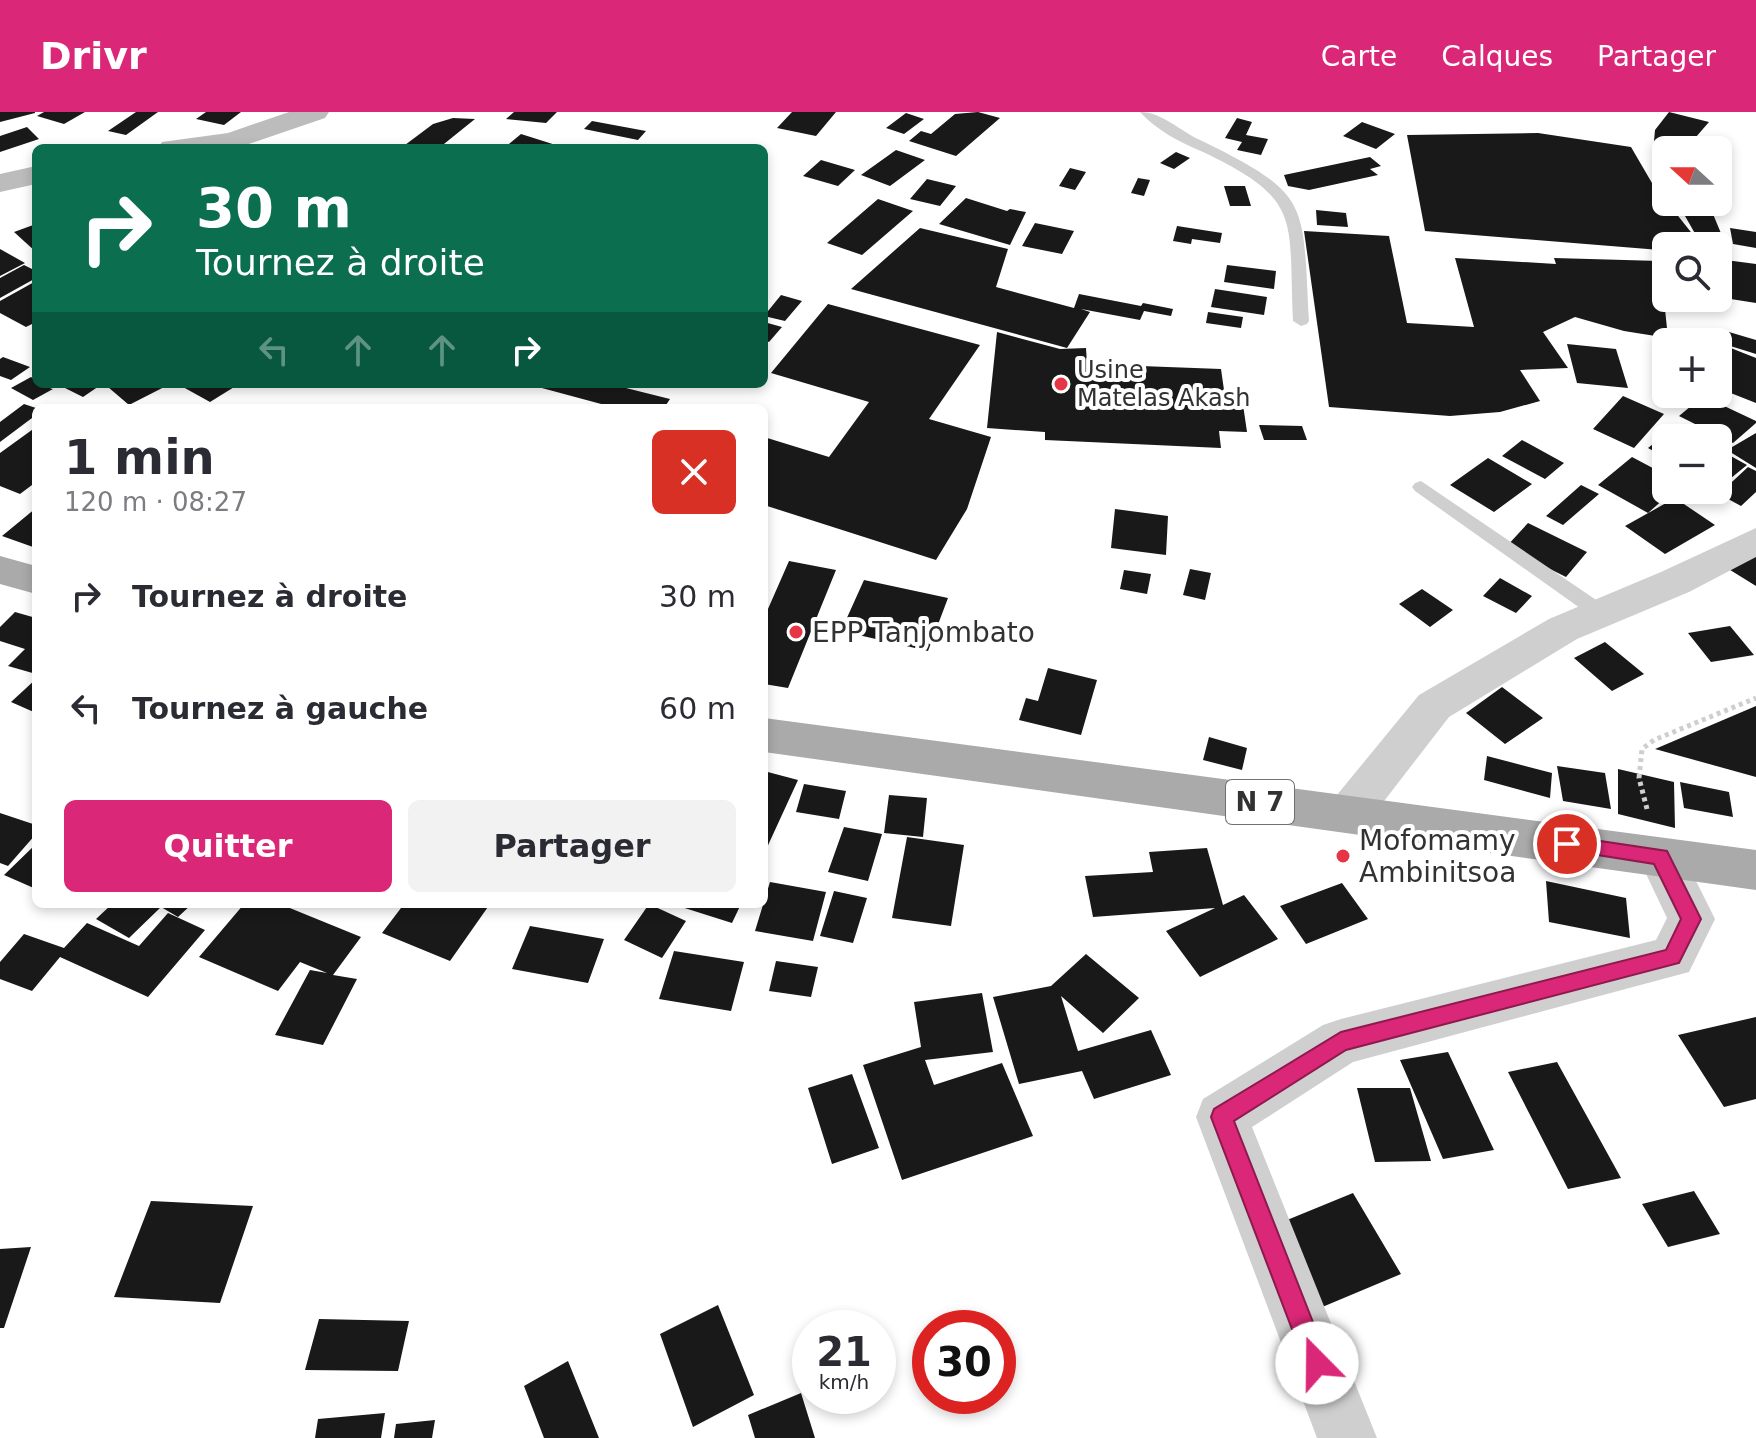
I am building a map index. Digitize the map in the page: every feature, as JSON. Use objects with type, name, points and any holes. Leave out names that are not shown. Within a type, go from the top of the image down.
[{"type":"main road","points":[[0,570],[32,579]]},
{"type":"main road","name":"N 7","points":[[768,736],[1756,870]]},
{"type":"street","points":[[206,144],[232,141],[315,112]]},
{"type":"street","points":[[0,183],[32,176]]},
{"type":"street","points":[[1348,814],[1434,706],[1563,629],[1675,582],[1756,541]]},
{"type":"street","points":[[1347,1438],[1222,1117],[1341,1042],[1672,957],[1691,919],[1661,857]]},
{"type":"lane","points":[[1147,112],[1159,125],[1195,146],[1279,187],[1293,216],[1301,321]]},
{"type":"lane","points":[[1421,487],[1601,613]]},
{"type":"path","points":[[1661,857],[1639,778],[1642,749],[1654,740],[1756,698]]},
{"type":"building","points":[[0,112],[35,112],[35,113],[0,122]]},
{"type":"building","points":[[44,112],[85,112],[64,124],[37,116]]},
{"type":"building","points":[[136,112],[158,112],[126,135],[108,131]]},
{"type":"building","points":[[206,112],[241,112],[224,125],[196,119]]},
{"type":"building","points":[[514,112],[557,112],[546,123],[506,119]]},
{"type":"building","points":[[792,112],[836,112],[816,136],[777,128]]},
{"type":"building","points":[[978,112],[1000,118],[956,156],[909,141],[921,131],[931,134],[955,114]]},
{"type":"building","points":[[1669,112],[1709,122],[1697,136],[1654,136],[1655,130]]},
{"type":"building","points":[[906,113],[924,119],[904,134],[886,128]]},
{"type":"building","points":[[453,118],[475,119],[444,144],[406,144],[433,124]]},
{"type":"building","points":[[1237,118],[1252,122],[1246,135],[1268,139],[1261,155],[1237,150],[1242,142],[1225,138]]},
{"type":"building","points":[[592,121],[646,131],[638,140],[584,129]]},
{"type":"building","points":[[1362,122],[1395,134],[1376,149],[1343,136]]},
{"type":"building","points":[[27,127],[39,139],[0,152],[0,136]]},
{"type":"building","points":[[1538,133],[1631,147],[1652,183],[1652,216],[1678,216],[1691,232],[1652,232],[1652,249],[1425,231],[1407,135]]},
{"type":"building","points":[[521,134],[553,144],[509,144]]},
{"type":"building","points":[[896,150],[925,160],[890,186],[861,175]]},
{"type":"building","points":[[1176,152],[1190,158],[1174,169],[1160,163]]},
{"type":"building","points":[[1370,157],[1381,166],[1370,169],[1378,175],[1309,190],[1288,186],[1284,175]]},
{"type":"building","points":[[821,160],[855,170],[838,186],[803,176]]},
{"type":"building","points":[[1070,168],[1086,172],[1075,190],[1059,186]]},
{"type":"building","points":[[1138,178],[1150,180],[1144,196],[1131,193]]},
{"type":"building","points":[[927,179],[956,186],[940,206],[910,199]]},
{"type":"building","points":[[1224,186],[1245,186],[1251,206],[1230,206]]},
{"type":"building","points":[[966,198],[1007,211],[1026,212],[1010,245],[939,224]]},
{"type":"building","points":[[878,199],[913,211],[862,255],[827,243]]},
{"type":"building","points":[[1316,210],[1346,213],[1348,227],[1317,225]]},
{"type":"building","points":[[1685,216],[1714,216],[1720,232],[1694,232]]},
{"type":"building","points":[[1035,223],[1074,231],[1062,254],[1022,246]]},
{"type":"building","points":[[32,225],[32,248],[14,232]]},
{"type":"building","points":[[1177,226],[1222,233],[1220,243],[1192,239],[1191,244],[1173,241]]},
{"type":"building","points":[[920,228],[1008,249],[996,287],[1074,308],[1079,294],[1141,306],[1143,303],[1173,309],[1171,316],[1144,311],[1140,320],[1081,309],[1090,312],[1067,348],[851,289]]},
{"type":"building","points":[[1730,228],[1756,232],[1756,248],[1733,244]]},
{"type":"building","points":[[1304,231],[1389,236],[1407,323],[1474,327],[1455,258],[1556,264],[1554,258],[1652,261],[1652,312],[1665,312],[1667,328],[1652,328],[1652,335],[1575,317],[1543,332],[1568,368],[1520,370],[1540,401],[1500,412],[1450,416],[1329,407]]},
{"type":"building","points":[[0,249],[25,263],[0,276]]},
{"type":"building","points":[[1732,261],[1756,264],[1756,303],[1732,299]]},
{"type":"building","points":[[24,265],[32,269],[32,280],[0,298],[0,278]]},
{"type":"building","points":[[1227,265],[1276,271],[1274,289],[1224,282]]},
{"type":"building","points":[[32,283],[32,324],[26,327],[0,313],[0,301]]},
{"type":"building","points":[[1215,289],[1267,297],[1264,315],[1211,307]]},
{"type":"building","points":[[781,295],[802,301],[785,321],[768,317],[768,311]]},
{"type":"building","points":[[828,304],[980,345],[929,419],[991,437],[967,509],[936,560],[768,506],[768,438],[829,457],[869,402],[771,373]]},
{"type":"building","points":[[1208,312],[1243,317],[1241,328],[1206,323]]},
{"type":"building","points":[[768,323],[782,327],[769,342]]},
{"type":"building","points":[[997,332],[1060,349],[1086,348],[1087,364],[1221,369],[1224,390],[1241,391],[1247,432],[1219,431],[1221,448],[1045,440],[1045,432],[987,428]]},
{"type":"building","points":[[1732,333],[1756,340],[1756,354],[1732,346]]},
{"type":"building","points":[[1567,344],[1616,349],[1628,388],[1577,383]]},
{"type":"building","points":[[1732,349],[1756,358],[1756,403],[1732,394]]},
{"type":"building","points":[[3,357],[30,367],[11,380],[0,376],[0,359]]},
{"type":"building","points":[[31,377],[32,388],[53,389],[33,400],[11,388]]},
{"type":"building","points":[[65,388],[96,388],[83,397]]},
{"type":"building","points":[[109,388],[162,388],[131,404]]},
{"type":"building","points":[[185,388],[233,388],[210,402]]},
{"type":"building","points":[[542,388],[626,388],[670,399],[667,404],[601,404]]},
{"type":"building","points":[[1623,396],[1664,414],[1634,448],[1593,429]]},
{"type":"building","points":[[24,404],[32,407],[32,418],[0,442],[0,422]]},
{"type":"building","points":[[1689,408],[1728,408],[1756,423],[1733,443],[1732,424],[1695,424],[1679,416]]},
{"type":"building","points":[[1259,425],[1302,426],[1307,440],[1264,440]]},
{"type":"building","points":[[32,430],[32,485],[20,494],[0,486],[0,453]]},
{"type":"building","points":[[1756,433],[1756,468],[1732,453],[1732,447]]},
{"type":"building","points":[[1522,440],[1564,463],[1545,479],[1502,456]]},
{"type":"building","points":[[1632,457],[1652,468],[1652,504],[1658,504],[1648,513],[1598,485]]},
{"type":"building","points":[[1732,457],[1747,465],[1732,477]]},
{"type":"building","points":[[1488,458],[1532,484],[1494,512],[1450,485]]},
{"type":"building","points":[[1748,467],[1756,471],[1756,492],[1741,506],[1732,501],[1732,482]]},
{"type":"building","points":[[1581,485],[1599,494],[1563,525],[1546,516]]},
{"type":"building","points":[[1664,504],[1684,504],[1715,525],[1665,554],[1625,526]]},
{"type":"building","points":[[1115,509],[1168,516],[1166,555],[1111,548]]},
{"type":"building","points":[[32,511],[32,547],[2,536]]},
{"type":"building","points":[[1528,523],[1587,552],[1566,577],[1506,547]]},
{"type":"building","points":[[1756,544],[1756,586],[1714,560]]},
{"type":"building","points":[[789,561],[836,570],[788,688],[768,685],[768,609]]},
{"type":"building","points":[[1190,569],[1211,573],[1205,600],[1183,595]]},
{"type":"building","points":[[1124,570],[1151,574],[1147,594],[1120,589]]},
{"type":"building","points":[[1500,578],[1532,596],[1516,613],[1483,596]]},
{"type":"building","points":[[864,580],[948,598],[928,651],[841,631]]},
{"type":"building","points":[[1422,589],[1453,610],[1430,627],[1399,604]]},
{"type":"building","points":[[15,612],[32,617],[32,673],[8,666],[25,649],[0,641],[0,627]]},
{"type":"building","points":[[1730,626],[1754,655],[1711,662],[1688,633]]},
{"type":"building","points":[[1605,642],[1644,674],[1612,691],[1574,658]]},
{"type":"building","points":[[1048,668],[1097,680],[1081,735],[1019,720],[1026,698],[1038,701]]},
{"type":"building","points":[[32,683],[32,711],[11,702]]},
{"type":"building","points":[[1502,687],[1543,718],[1505,744],[1466,713]]},
{"type":"building","points":[[1756,706],[1756,777],[1655,749]]},
{"type":"building","points":[[1209,737],[1247,748],[1242,770],[1203,760]]},
{"type":"building","points":[[1487,756],[1552,773],[1550,798],[1484,780]]},
{"type":"building","points":[[1557,766],[1605,773],[1611,809],[1563,801]]},
{"type":"building","points":[[1618,769],[1674,782],[1675,828],[1618,814]]},
{"type":"building","points":[[768,772],[798,780],[768,845]]},
{"type":"building","points":[[1680,782],[1729,792],[1733,817],[1684,808]]},
{"type":"building","points":[[804,784],[846,791],[839,819],[796,812]]},
{"type":"building","points":[[889,795],[927,798],[923,837],[884,833]]},
{"type":"building","points":[[0,813],[32,824],[32,839],[8,866],[0,863]]},
{"type":"building","points":[[844,827],[882,834],[868,881],[828,872]]},
{"type":"building","points":[[907,837],[964,845],[951,926],[892,918]]},
{"type":"building","points":[[32,848],[32,887],[4,875]]},
{"type":"building","points":[[1207,848],[1223,905],[1244,895],[1278,939],[1200,977],[1166,931],[1215,908],[1093,917],[1085,876],[1153,872],[1149,852]]},
{"type":"building","points":[[1546,881],[1626,898],[1630,938],[1549,922]]},
{"type":"building","points":[[770,882],[826,892],[813,941],[755,931],[762,908],[768,908]]},
{"type":"building","points":[[1342,883],[1368,919],[1306,944],[1280,906]]},
{"type":"building","points":[[834,891],[867,898],[853,943],[820,936]]},
{"type":"building","points":[[108,908],[160,908],[129,938],[96,919]]},
{"type":"building","points":[[163,908],[188,908],[178,917]]},
{"type":"building","points":[[241,908],[290,908],[361,937],[333,975],[357,979],[323,1045],[275,1035],[310,970],[327,973],[300,962],[278,991],[199,957]]},
{"type":"building","points":[[401,908],[487,908],[450,961],[382,933]]},
{"type":"building","points":[[646,908],[658,908],[686,921],[662,958],[624,940]]},
{"type":"building","points":[[685,908],[739,908],[732,923]]},
{"type":"building","points":[[168,913],[205,930],[148,997],[60,957],[32,991],[0,979],[0,962],[24,934],[64,948],[87,923],[139,946]]},
{"type":"building","points":[[530,926],[604,939],[588,983],[512,969]]},
{"type":"building","points":[[674,951],[744,962],[731,1011],[659,999]]},
{"type":"building","points":[[1086,954],[1139,998],[1103,1033],[1061,996],[1078,1051],[1151,1030],[1171,1075],[1094,1099],[1082,1071],[1019,1084],[993,997],[1051,986]]},
{"type":"building","points":[[776,961],[818,967],[811,997],[769,991]]},
{"type":"building","points":[[982,993],[993,1052],[925,1060],[934,1085],[1002,1063],[1033,1136],[902,1180],[863,1065],[921,1047],[914,1002]]},
{"type":"building","points":[[1756,1017],[1756,1099],[1724,1107],[1678,1035]]},
{"type":"building","points":[[1448,1052],[1494,1150],[1443,1159],[1400,1060]]},
{"type":"building","points":[[1557,1062],[1621,1178],[1568,1189],[1508,1072]]},
{"type":"building","points":[[852,1074],[879,1148],[832,1164],[808,1088]]},
{"type":"building","points":[[1357,1088],[1410,1088],[1431,1161],[1375,1162]]},
{"type":"building","points":[[1694,1191],[1720,1234],[1668,1247],[1642,1204]]},
{"type":"building","points":[[1353,1193],[1401,1274],[1308,1313],[1263,1230]]},
{"type":"building","points":[[151,1201],[253,1206],[220,1303],[114,1297]]},
{"type":"building","points":[[31,1247],[4,1328],[0,1328],[0,1249]]},
{"type":"building","points":[[718,1305],[754,1395],[693,1427],[660,1334]]},
{"type":"building","points":[[319,1319],[409,1321],[398,1371],[305,1370]]},
{"type":"building","points":[[568,1361],[599,1438],[544,1438],[524,1386]]},
{"type":"building","points":[[792,1397],[792,1414],[808,1414],[815,1438],[755,1438],[748,1415]]},
{"type":"building","points":[[385,1413],[381,1438],[315,1438],[318,1419]]},
{"type":"building","points":[[435,1420],[432,1438],[394,1438],[396,1424]]},
{"type":"place","name":"Usine Matelas Akash","points":[[1061,384]]},
{"type":"place","name":"EPP Tanjombato","points":[[796,632]]},
{"type":"place","name":"Mofomamy Ambinitsoa","points":[[1343,856]]},
{"type":"route","points":[[1317,1363],[1222,1117],[1341,1042],[1672,957],[1691,919],[1661,857],[1567,844]]}]
